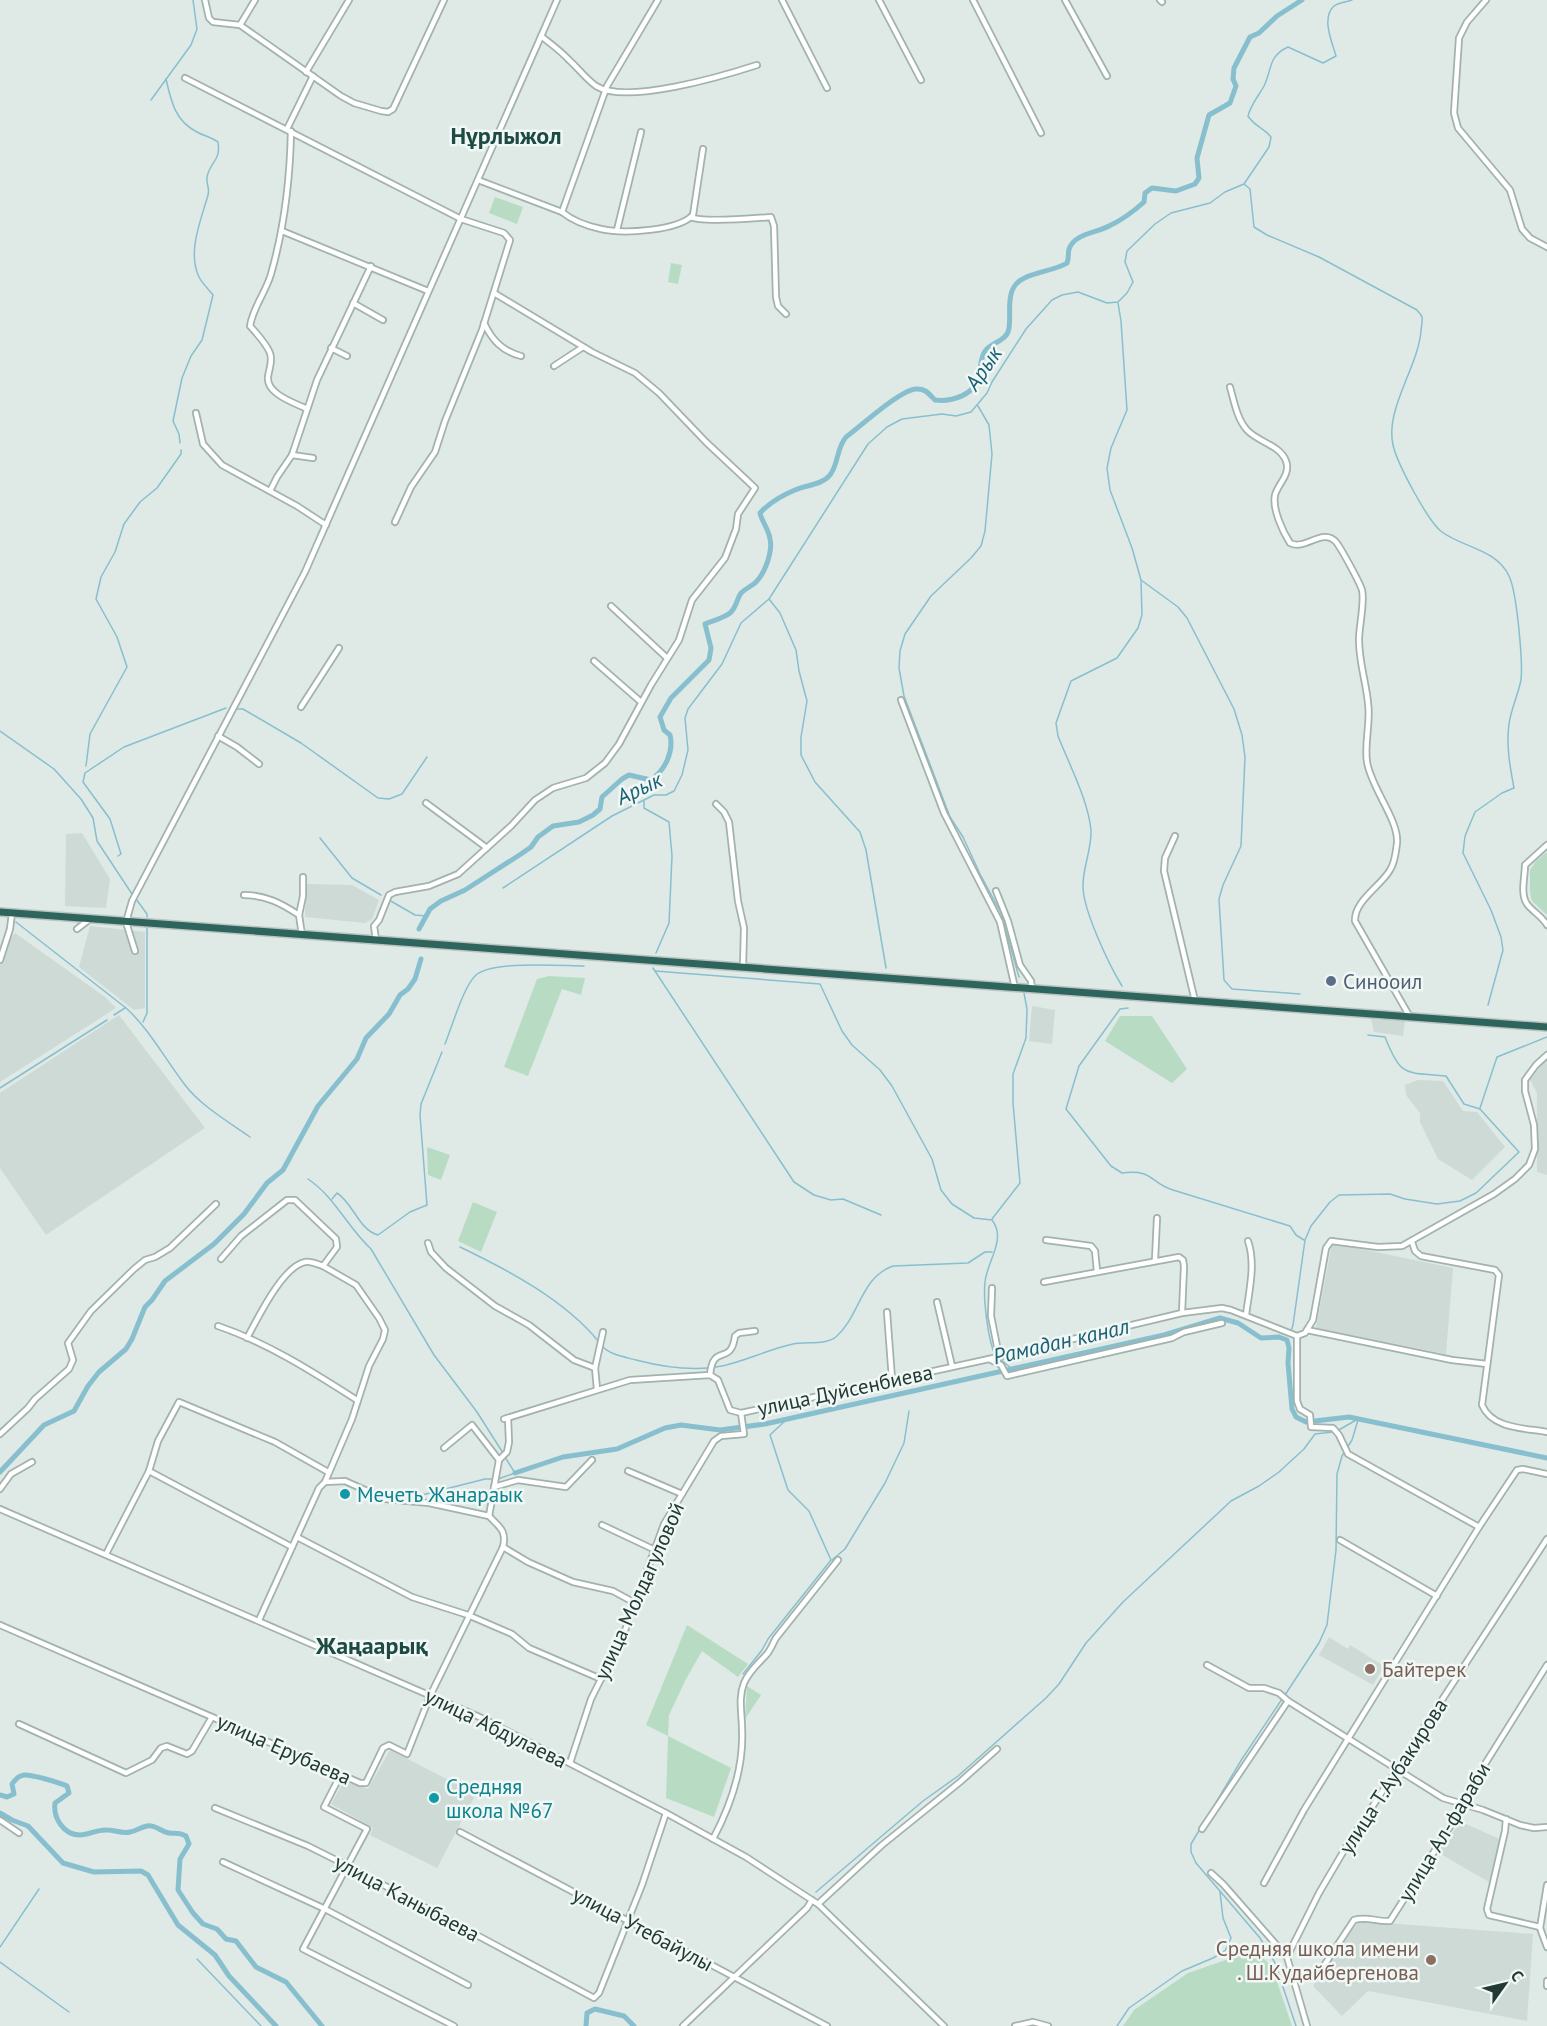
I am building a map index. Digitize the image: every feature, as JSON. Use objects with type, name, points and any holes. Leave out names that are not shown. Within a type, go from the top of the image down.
[{"type":"highway","points":[[0,912],[1547,1027]]},
{"type":"street","points":[[205,0],[211,21],[240,25],[354,103],[374,110],[391,111],[444,0]]},
{"type":"street","points":[[240,25],[255,0]]},
{"type":"street","points":[[306,72],[349,0]]},
{"type":"street","points":[[135,951],[126,922],[132,901],[297,588],[557,0]]},
{"type":"street","points":[[562,213],[606,90],[658,0]]},
{"type":"street","points":[[782,0],[828,88]]},
{"type":"street","points":[[879,0],[921,80]]},
{"type":"street","points":[[973,0],[1041,134]]},
{"type":"street","points":[[1065,0],[1107,76]]},
{"type":"street","points":[[1486,0],[1467,22],[1460,38],[1454,113],[1458,128],[1510,190],[1522,229],[1530,238],[1547,247]]},
{"type":"street","points":[[541,36],[567,57],[594,85],[620,92],[665,88],[711,79],[757,65]]},
{"type":"street","points":[[307,409],[271,387],[268,379],[272,364],[271,355],[250,326],[268,282],[282,231],[289,186],[289,130],[313,76]]},
{"type":"street","points":[[185,78],[461,219],[504,233],[510,240],[484,323],[435,452],[411,487],[395,522]]},
{"type":"street","points":[[617,230],[641,132]]},
{"type":"street","points":[[478,180],[588,225],[617,230],[673,226],[692,217],[695,211],[703,149]]},
{"type":"street","points":[[692,217],[695,220],[771,217],[774,226],[776,297],[780,309],[786,314]]},
{"type":"street","points":[[672,234],[673,226]]},
{"type":"street","points":[[282,231],[428,291]]},
{"type":"street","points":[[270,491],[292,455],[331,348],[371,266]]},
{"type":"street","points":[[376,940],[374,926],[379,920],[389,895],[429,886],[451,878],[466,869],[535,800],[553,788],[586,778],[605,763],[619,744],[641,702],[679,640],[692,600],[725,558],[736,529],[738,514],[755,488],[635,373],[583,346],[494,293]]},
{"type":"street","points":[[353,303],[383,320]]},
{"type":"street","points":[[484,323],[489,333],[505,351],[521,356]]},
{"type":"street","points":[[554,366],[583,346]]},
{"type":"street","points":[[331,348],[347,356]]},
{"type":"street","points":[[1230,387],[1244,426],[1254,437],[1276,449],[1287,462],[1288,469],[1274,499],[1290,543],[1297,546],[1324,537],[1334,539],[1362,590],[1359,642],[1360,661],[1369,704],[1366,742],[1368,764],[1376,790],[1393,824],[1397,842],[1390,870],[1360,906],[1355,921],[1410,1017]]},
{"type":"street","points":[[196,413],[204,446],[222,465],[326,525]]},
{"type":"street","points":[[292,455],[313,458]]},
{"type":"street","points":[[611,606],[667,658]]},
{"type":"street","points":[[301,707],[339,648]]},
{"type":"street","points":[[594,661],[641,702]]},
{"type":"street","points":[[901,700],[944,813],[1000,922],[1015,988]]},
{"type":"street","points":[[218,736],[259,764]]},
{"type":"street","points":[[426,803],[487,848]]},
{"type":"street","points":[[716,804],[724,812],[729,822],[738,901],[744,928],[743,967]]},
{"type":"street","points":[[1174,836],[1165,858],[1164,871],[1195,1001]]},
{"type":"street","points":[[1547,845],[1525,865],[1524,893],[1527,903],[1543,918],[1547,926]]},
{"type":"street","points":[[302,935],[299,915],[303,896],[303,877]]},
{"type":"street","points":[[996,891],[1008,921],[1020,965],[1031,981],[1032,989]]},
{"type":"street","points":[[244,895],[259,895],[273,900],[299,915]]},
{"type":"street","points":[[0,960],[10,929],[12,913]]},
{"type":"street","points":[[77,929],[90,919]]},
{"type":"street","points":[[10,929],[16,936]]},
{"type":"street","points":[[1479,1527],[1348,1454],[1333,1428],[1311,1427],[1310,1415],[1300,1409],[1297,1401],[1297,1336],[1308,1330],[1313,1320],[1326,1248],[1330,1241],[1378,1247],[1396,1247],[1412,1242],[1494,1194],[1529,1165],[1535,1149],[1534,1125],[1524,1086],[1530,1072],[1547,1055]]},
{"type":"street","points":[[221,1259],[241,1236],[288,1200],[295,1200],[336,1239],[337,1247],[323,1266]]},
{"type":"street","points":[[0,1434],[69,1369],[73,1360],[68,1343],[91,1311],[142,1262],[170,1248],[216,1204]]},
{"type":"street","points":[[1155,1260],[1157,1218]]},
{"type":"street","points":[[1046,1240],[1091,1246],[1095,1251],[1097,1271]]},
{"type":"street","points":[[1246,1315],[1252,1268],[1252,1252],[1248,1240]]},
{"type":"street","points":[[1412,1242],[1414,1251],[1421,1256],[1495,1270],[1499,1275],[1482,1406],[1492,1419],[1502,1424],[1547,1432]]},
{"type":"street","points":[[428,1243],[431,1252],[446,1268],[495,1306],[530,1325],[574,1360],[595,1368]]},
{"type":"street","points":[[1044,1281],[1179,1257],[1183,1260],[1182,1313]]},
{"type":"street","points":[[247,1338],[278,1284],[300,1264],[307,1262],[323,1266],[356,1286],[380,1318],[385,1330],[325,1482],[319,1488],[259,1620]]},
{"type":"street","points":[[992,1288],[991,1316],[999,1356]]},
{"type":"street","points":[[936,1302],[952,1366]]},
{"type":"street","name":"улица Дуйсенбиева","points":[[710,1375],[718,1380],[730,1410],[741,1413],[989,1359],[1182,1313],[1222,1308],[1246,1315],[1297,1336]]},
{"type":"street","points":[[887,1312],[892,1379]]},
{"type":"street","points":[[989,1359],[1001,1365],[1007,1376],[1172,1338],[1184,1332],[1222,1323]]},
{"type":"street","points":[[218,1326],[304,1367],[357,1400]]},
{"type":"street","points":[[1308,1330],[1452,1360],[1487,1364]]},
{"type":"street","points":[[489,1516],[499,1460],[507,1452],[509,1442],[506,1418],[630,1380],[710,1375],[711,1362],[715,1357],[730,1352],[734,1347],[735,1336],[739,1333],[755,1331]]},
{"type":"street","points":[[597,1389],[595,1368],[603,1332]]},
{"type":"street","points":[[106,1554],[149,1471],[158,1441],[178,1402],[275,1442],[328,1472]]},
{"type":"street","name":"улица Молдагуловой","points":[[570,1763],[591,1699],[624,1633],[664,1524],[714,1441],[721,1436],[744,1434],[741,1413]]},
{"type":"street","points":[[444,1448],[472,1425],[499,1460]]},
{"type":"street","points":[[494,1487],[518,1480],[566,1487],[592,1460]]},
{"type":"street","points":[[0,1489],[11,1474],[32,1462]]},
{"type":"street","points":[[1264,1883],[1347,1738],[1517,1470],[1547,1474]]},
{"type":"street","points":[[149,1471],[292,1547]]},
{"type":"street","points":[[628,1471],[682,1494]]},
{"type":"street","points":[[325,1482],[345,1481],[385,1499],[429,1503],[489,1516],[505,1537],[503,1546],[528,1562],[573,1582],[613,1592],[635,1602]]},
{"type":"street","name":"улица Абдулаева","points":[[0,1509],[484,1719],[666,1813],[746,1857],[818,1904],[944,2026]]},
{"type":"street","points":[[602,1525],[655,1550]]},
{"type":"street","points":[[297,1537],[412,1597],[468,1615],[512,1634],[529,1648],[601,1679]]},
{"type":"street","name":"улица Т.Аубакирова","points":[[1287,1957],[1319,1893],[1547,1539]]},
{"type":"street","points":[[1340,1540],[1437,1596]]},
{"type":"street","name":"улица Ерубаева","points":[[0,1625],[360,1783],[366,1783],[383,1748],[389,1745],[407,1754],[430,1696],[503,1546]]},
{"type":"street","points":[[713,1839],[725,1816],[737,1780],[742,1729],[740,1708],[744,1683],[769,1652],[776,1638],[838,1560]]},
{"type":"street","points":[[1207,1665],[1249,1688],[1264,1688],[1279,1693],[1288,1701],[1443,1798],[1520,1825],[1547,1827]]},
{"type":"street","name":"улица Ал-фараби","points":[[1323,1967],[1354,1920],[1363,1917],[1390,1921],[1458,1814],[1462,1803],[1547,1665]]},
{"type":"street","points":[[1202,1829],[1288,1701]]},
{"type":"street","points":[[19,1724],[126,1773],[152,1760],[161,1748],[167,1746],[187,1754],[192,1751],[212,1717]]},
{"type":"street","points":[[818,1904],[882,1845],[997,1749]]},
{"type":"street","points":[[341,1774],[324,1807],[367,1829],[303,1949],[454,2026]]},
{"type":"street","name":"улица Каныбаева","points":[[215,1808],[308,1846],[348,1866],[594,1998],[599,1993],[627,1921]]},
{"type":"street","points":[[627,1921],[666,1813]]},
{"type":"street","points":[[1506,1819],[1487,1909],[1489,1915],[1540,1927]]},
{"type":"street","points":[[0,1820],[19,1833]]},
{"type":"street","name":"улица Утебайулы","points":[[460,1832],[827,2026]]},
{"type":"street","points":[[223,1862],[325,1909],[468,1985]]},
{"type":"street","points":[[1211,1873],[1287,1957],[1307,2026]]},
{"type":"street","points":[[1547,1885],[1540,1927],[1547,1947]]},
{"type":"street","points":[[683,2026],[807,1908],[812,1900]]},
{"type":"street","points":[[1547,1981],[1547,1986]]},
{"type":"street","points":[[1014,2026],[1033,2022],[1048,2026]]},
{"type":"shaded area","points":[[82,833],[110,879],[106,908],[65,906],[66,834]]},
{"type":"shaded area","points":[[306,884],[352,885],[379,900],[372,919],[365,923],[305,917]]},
{"type":"shaded area","points":[[90,926],[145,932],[145,1008],[134,1010],[79,967]]},
{"type":"shaded area","points":[[15,933],[105,997],[116,1008],[0,1082],[0,949]]},
{"type":"shaded area","points":[[1032,1006],[1055,1010],[1052,1044],[1029,1041]]},
{"type":"shaded area","points":[[119,1015],[205,1128],[46,1235],[0,1168],[0,1093]]},
{"type":"shaded area","points":[[1371,1019],[1405,1021],[1403,1036],[1374,1032]]},
{"type":"shaded area","points":[[1547,1058],[1547,1175],[1537,1172],[1537,1093],[1530,1080]]},
{"type":"shaded area","points":[[1418,1080],[1443,1081],[1463,1111],[1477,1112],[1505,1147],[1472,1180],[1438,1159],[1420,1122],[1420,1113],[1406,1095],[1405,1085]]},
{"type":"shaded area","points":[[1332,1243],[1453,1268],[1446,1354],[1316,1328]]},
{"type":"shaded area","points":[[1329,1637],[1348,1649],[1350,1645],[1384,1666],[1373,1685],[1319,1655]]},
{"type":"shaded area","points":[[390,1750],[476,1794],[437,1868],[370,1835],[373,1828],[331,1804],[344,1781],[368,1789]]},
{"type":"shaded area","points":[[1461,1822],[1500,1839],[1489,1882],[1437,1852]]},
{"type":"shaded area","name":"Средняя школа имени . Ш.Кудайбергенова","points":[[1359,1921],[1533,1934],[1527,2021],[1368,1991],[1342,2016],[1313,1986]]},
{"type":"green space","points":[[495,197],[523,207],[517,224],[489,213]]},
{"type":"green space","points":[[671,263],[682,265],[678,284],[668,282]]},
{"type":"green space","points":[[1547,852],[1547,915],[1532,901],[1530,870],[1536,861]]},
{"type":"green space","points":[[549,976],[585,978],[581,995],[562,989],[528,1076],[504,1067],[537,979]]},
{"type":"green space","points":[[1120,1016],[1152,1016],[1187,1069],[1172,1083],[1105,1041]]},
{"type":"green space","points":[[427,1147],[450,1155],[441,1180],[428,1175]]},
{"type":"green space","points":[[473,1202],[497,1212],[481,1252],[458,1241]]},
{"type":"green space","points":[[687,1625],[748,1664],[738,1677],[702,1651],[669,1715],[668,1736],[646,1725]]},
{"type":"green space","points":[[747,1686],[761,1695],[745,1719]]},
{"type":"green space","points":[[668,1736],[731,1768],[714,1817],[666,1798]]},
{"type":"green space","points":[[1255,1950],[1272,1967],[1292,2026],[1123,2026],[1134,2010],[1188,1973]]},
{"type":"waterway","points":[[151,100],[191,45],[197,29],[193,0]]},
{"type":"waterway","points":[[419,929],[430,909],[465,890],[521,854],[553,826],[579,822],[593,815],[600,809],[602,797],[622,779],[629,775],[651,780],[656,776],[664,766],[671,748],[670,735],[664,730],[660,717],[671,698],[709,660],[711,648],[705,624],[730,613],[741,593],[756,582],[765,568],[771,544],[760,513],[786,494],[827,478],[835,466],[846,437],[900,395],[922,389],[935,400],[948,400],[968,392],[977,383],[984,353],[1008,332],[1011,296],[1018,282],[1067,263],[1069,249],[1076,240],[1128,215],[1144,202],[1145,193],[1152,188],[1176,191],[1195,184],[1199,178],[1197,158],[1209,115],[1230,103],[1236,86],[1233,79],[1234,68],[1250,37],[1259,33],[1277,16],[1302,0]]},
{"type":"waterway","name":"Арык","points":[[503,888],[612,816],[654,795],[666,795],[674,791],[682,775],[688,750],[685,718],[688,709],[722,664],[741,623],[769,599],[868,444],[887,427],[902,419],[942,414],[956,416],[971,412],[987,393],[1026,329],[1052,300],[1062,295],[1078,292],[1107,303],[1118,302],[1133,282],[1125,262],[1127,251],[1155,224],[1171,213],[1210,203],[1225,192],[1244,184],[1269,147],[1271,137],[1248,116],[1267,80],[1274,59],[1288,47],[1323,63],[1336,56],[1328,17],[1334,6],[1352,0]]},
{"type":"waterway","points":[[166,79],[172,103],[179,116],[190,127],[218,142],[219,148],[207,177],[208,193],[199,225],[194,257],[199,277],[213,295],[202,340],[191,356],[182,378],[173,421],[180,443]]},
{"type":"waterway","points":[[1244,184],[1250,189],[1254,227],[1267,235],[1319,257],[1417,310],[1421,315],[1419,345],[1394,417],[1393,445],[1414,492],[1436,526],[1442,532],[1496,560],[1503,567],[1512,584],[1519,628],[1521,671],[1521,680],[1508,732],[1514,788],[1502,793],[1475,812],[1465,836],[1463,853],[1491,910],[1501,937],[1503,950],[1488,1005]]},
{"type":"waterway","points":[[1118,303],[1127,410],[1111,448],[1107,468],[1110,490],[1132,548],[1141,580],[1178,607],[1187,618],[1234,709],[1242,735],[1245,757],[1241,846],[1219,899],[1224,980],[1232,989],[1300,994]]},
{"type":"waterway","points":[[978,406],[989,425],[992,454],[985,531],[981,546],[931,596],[905,634],[900,651],[899,668],[904,696],[950,817],[963,837],[1001,913],[1019,977]]},
{"type":"waterway","points":[[86,766],[90,734],[127,667],[117,637],[96,599],[101,577],[115,552],[124,524],[140,502],[157,488],[181,454],[181,450]]},
{"type":"waterway","points":[[1122,986],[1110,965],[1087,908],[1083,885],[1091,837],[1089,818],[1082,794],[1058,736],[1056,723],[1071,681],[1117,658],[1138,628],[1142,615],[1141,581]]},
{"type":"waterway","points":[[769,599],[780,613],[796,650],[807,701],[801,737],[801,755],[815,782],[860,832],[866,850],[886,968]]},
{"type":"waterway","points":[[118,856],[121,854],[110,819],[83,782],[85,773],[124,747],[226,708]]},
{"type":"waterway","points":[[236,709],[243,709],[301,743],[378,798],[389,799],[402,794],[427,757]]},
{"type":"waterway","points":[[0,731],[54,769],[81,799],[93,818],[97,841],[132,894]]},
{"type":"waterway","points":[[644,801],[644,808],[669,822],[672,856],[669,923],[656,953]]},
{"type":"waterway","points":[[320,838],[352,878],[381,895]]},
{"type":"waterway","points":[[136,899],[147,917]]},
{"type":"waterway","points":[[389,900],[415,915],[426,916]]},
{"type":"waterway","points":[[16,922],[126,1008],[150,1035],[192,1093],[250,1137]]},
{"type":"waterway","points":[[143,1022],[147,1013],[147,927]]},
{"type":"waterway","points":[[0,1472],[44,1425],[74,1411],[99,1372],[126,1349],[145,1307],[165,1281],[214,1244],[244,1214],[267,1183],[283,1170],[318,1106],[357,1059],[366,1038],[389,1014],[400,995],[415,979],[421,959]]},
{"type":"waterway","points":[[445,1044],[466,989],[475,976],[483,971],[510,966],[584,966]]},
{"type":"waterway","points":[[653,968],[794,1182],[814,1195],[831,1200],[843,1199],[881,1215]]},
{"type":"waterway","points":[[655,971],[820,984],[842,1031],[852,1045],[880,1070],[892,1086],[932,1159],[941,1190],[952,1204],[974,1218],[992,1220],[996,1227],[997,1242],[985,1282],[985,1309],[995,1355]]},
{"type":"waterway","points":[[992,1219],[1020,1183],[1013,1103],[1013,1074],[1026,1038],[1027,1009],[1024,993]]},
{"type":"waterway","points":[[114,1015],[125,1008]]},
{"type":"waterway","points":[[1128,1008],[1120,1009],[1079,1066],[1066,1109],[1111,1166],[1122,1173],[1141,1173],[1173,1190],[1290,1226],[1296,1235],[1304,1240]]},
{"type":"waterway","points":[[0,1088],[107,1020]]},
{"type":"waterway","points":[[1291,1331],[1305,1240],[1311,1226],[1330,1202],[1339,1195],[1390,1194],[1437,1204],[1460,1201],[1476,1193],[1519,1152],[1480,1109],[1464,1104],[1446,1076],[1413,1073],[1406,1070],[1396,1060],[1385,1037],[1368,1035]]},
{"type":"waterway","points":[[1480,1108],[1497,1057],[1547,1037]]},
{"type":"waterway","points":[[332,1199],[337,1193],[343,1197],[366,1228],[378,1235],[410,1212],[427,1205],[421,1104],[442,1052]]},
{"type":"waterway","points":[[308,1179],[326,1195],[371,1249],[434,1355],[477,1412],[503,1453]]},
{"type":"waterway","points":[[460,1247],[535,1287],[570,1313],[599,1342]]},
{"type":"waterway","points":[[602,1346],[613,1354],[646,1363],[701,1369],[731,1364],[793,1344],[827,1341],[837,1336],[845,1327],[867,1287],[882,1271],[893,1266],[968,1263],[985,1252],[992,1252]]},
{"type":"waterway","name":"Рамадан канал","points":[[515,1473],[563,1457],[617,1449],[665,1428],[681,1425],[720,1430],[765,1424],[1164,1335],[1220,1318],[1238,1323],[1261,1338],[1279,1337],[1287,1340],[1292,1409],[1296,1417],[1306,1422],[1349,1417],[1547,1458]]},
{"type":"waterway","points":[[999,1358],[1012,1369]]},
{"type":"waterway","points":[[832,1560],[845,1549],[885,1483],[904,1443],[909,1411]]},
{"type":"waterway","points":[[1337,1431],[1358,1419]]},
{"type":"waterway","points":[[743,1674],[831,1560],[809,1511],[788,1490],[770,1435],[786,1420]]},
{"type":"waterway","points":[[1285,1695],[1319,1643],[1327,1625],[1336,1550],[1337,1474],[1342,1456],[1352,1440],[1358,1420]]},
{"type":"waterway","points":[[816,1892],[923,1801],[958,1776],[1046,1698],[1059,1684],[1086,1643],[1123,1602],[1231,1501],[1279,1472],[1304,1449],[1315,1434],[1333,1432]]},
{"type":"waterway","name":"Рамадан канал","points":[[498,1479],[515,1473],[505,1457]]},
{"type":"waterway","points":[[410,1498],[493,1479]]},
{"type":"waterway","points":[[1282,1699],[1242,1759],[1191,1844],[1191,1852],[1196,1863],[1260,1938],[1275,1963],[1296,2026]]},
{"type":"waterway","points":[[0,1795],[7,1797],[14,1794],[12,1784],[20,1776],[39,1777],[67,1786],[69,1793],[55,1803],[55,1808],[60,1824],[69,1832],[80,1835],[104,1830],[127,1832],[150,1826],[186,1836],[189,1844],[180,1859],[178,1890],[193,1913],[203,1924],[217,1929],[226,1939],[236,1941],[256,1967],[286,1982],[322,2026]]},
{"type":"waterway","points":[[0,1813],[28,1826],[63,1863],[94,1872],[141,1871],[148,1875],[178,1925],[215,1955],[229,1976],[276,2026]]},
{"type":"waterway","points":[[0,1947],[39,1889]]},
{"type":"waterway","points":[[1117,2026],[1129,2008],[1182,1971],[1225,1951],[1231,1938],[1223,1918],[1220,1892]]},
{"type":"waterway","points":[[197,1959],[261,2026]]},
{"type":"waterway","points":[[0,1962],[69,2012]]},
{"type":"waterway","points":[[586,2026],[587,2013],[595,2009],[624,2016],[634,2026]]},
{"type":"place","name":"Синооил","points":[[1331,981]]},
{"type":"place","name":"Мечеть Жанараык","points":[[345,1494]]},
{"type":"place","name":"Байтерек","points":[[1370,1669]]},
{"type":"place","name":"Средняя школа №67","points":[[434,1798]]},
{"type":"place","name":"Средняя школа имени . Ш.Кудайбергенова","points":[[1431,1960]]},
{"type":"district","name":"Нұрлыжол","points":[[506,135]]},
{"type":"district","name":"Жаңаарық","points":[[372,1645]]}]
